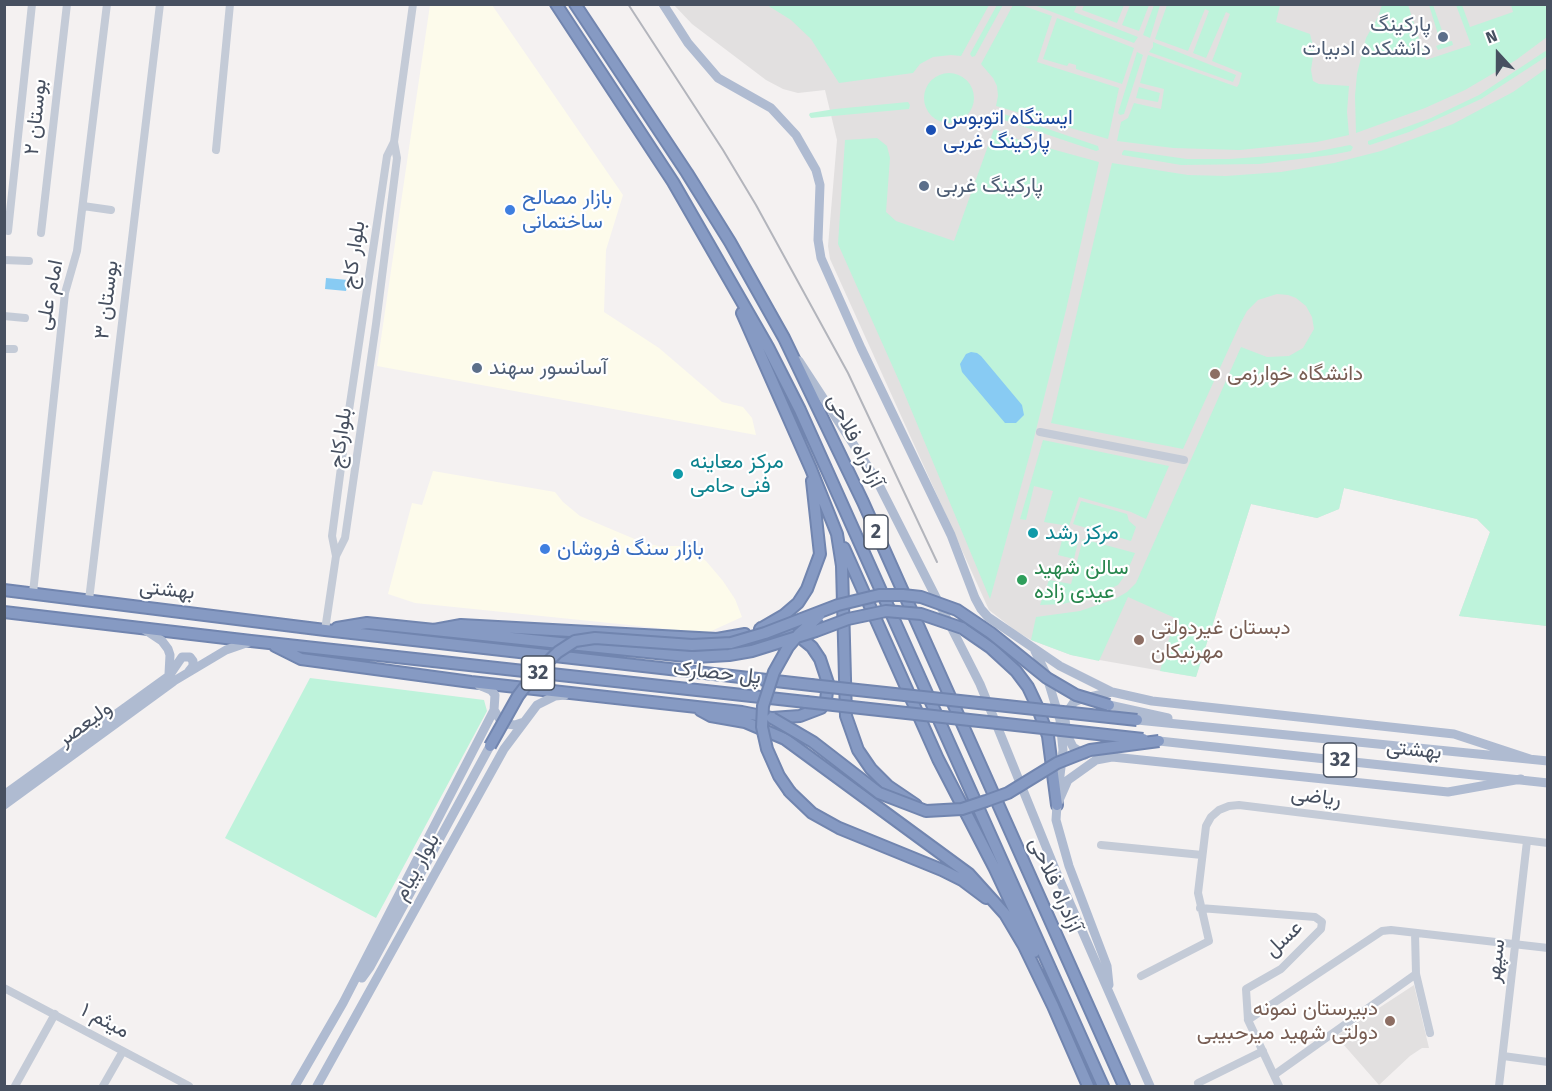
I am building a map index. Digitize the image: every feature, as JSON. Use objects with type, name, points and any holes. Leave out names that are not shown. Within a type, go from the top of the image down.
[{"type":"highway","name":"آزادراه فلاحی","points":[[556,4],[673,182],[768,347],[800,410],[1103,1086]]},
{"type":"highway","name":"آزادراه فلاحی","points":[[575,4],[687,173],[730,242],[784,338],[863,502],[1124,1086]]},
{"type":"highway","points":[[718,258],[811,469],[837,534],[938,759],[995,869],[1050,986],[1079,1033]]},
{"type":"highway","points":[[434,630],[461,625],[717,639],[738,636],[760,628],[784,615],[798,603],[807,589],[820,554],[811,469]]},
{"type":"highway","points":[[837,534],[842,566],[846,716],[858,750],[872,769],[888,786],[926,811]]},
{"type":"highway","name":"بهشتی","points":[[4,590],[325,630]]},
{"type":"highway","points":[[490,746],[527,684],[548,660],[575,641],[595,638],[681,645],[717,645],[749,639],[865,597],[885,595],[921,597],[942,604],[977,622],[1040,674],[1062,688],[1076,695],[1109,705]]},
{"type":"highway","points":[[826,610],[808,625],[788,647],[774,672],[764,706],[762,727],[773,765],[790,792],[812,813],[839,828],[962,880],[1005,914]]},
{"type":"highway","points":[[325,630],[367,623],[695,657],[729,656],[752,651],[816,632],[848,619],[886,611],[921,614],[962,628],[991,648],[1016,671],[1028,687],[1048,736],[1057,805]]},
{"type":"highway","name":"بهشتی","points":[[4,612],[270,644]]},
{"type":"highway","points":[[270,644],[301,659],[471,682],[742,712],[772,718],[811,714],[820,708],[825,700],[828,683],[820,659],[812,647],[801,638],[782,631],[760,628]]},
{"type":"highway","name":"پل حصارک","points":[[325,630],[1137,720]]},
{"type":"highway","name":"پل حصارک","points":[[270,644],[1159,741]]},
{"type":"highway","points":[[692,706],[711,716],[753,725],[785,739],[969,874],[987,891],[1005,914],[1024,946],[1088,1086]]},
{"type":"highway","points":[[772,718],[813,742],[879,794],[926,811],[962,808],[1008,793],[1057,763],[1090,750],[1159,741]]},
{"type":"main road","points":[[663,4],[688,43],[718,78],[771,108],[796,135],[810,157],[820,185],[818,240],[821,258],[861,348],[951,535],[981,609],[988,616],[1069,672],[1112,692],[1152,701],[1454,734],[1530,759]]},
{"type":"main road","points":[[784,338],[876,479],[980,684],[1056,869],[1150,1086]]},
{"type":"main road","points":[[144,629],[162,641],[168,649],[169,676]]},
{"type":"main road","name":"ولیعصر","points":[[4,805],[187,673],[226,650],[251,641]]},
{"type":"main road","points":[[1033,648],[1046,674],[1060,720],[1063,750],[1056,820],[1069,866],[1107,966],[1110,996]]},
{"type":"main road","name":"ولیعصر","points":[[4,795],[169,676],[180,659],[185,656],[192,659],[194,664],[187,673]]},
{"type":"main road","points":[[471,682],[491,690],[495,695],[494,710],[506,724],[515,725],[524,722]]},
{"type":"main road","points":[[1096,760],[1073,747],[1067,735],[1065,719],[1074,702],[1096,694],[1112,692]]},
{"type":"main road","name":"بلوار پیام","points":[[317,1086],[504,749],[537,705],[555,696],[574,694]]},
{"type":"main road","points":[[1109,705],[1196,726]]},
{"type":"main road","name":"بلوار پیام","points":[[295,1086],[343,1003],[494,710]]},
{"type":"main road","name":"بهشتى","points":[[1137,720],[1530,759]]},
{"type":"main road","points":[[483,734],[491,730],[500,732],[505,740],[504,749]]},
{"type":"main road","name":"بهشتى","points":[[1159,741],[1521,779]]},
{"type":"main road","points":[[343,1003],[370,967],[490,746]]},
{"type":"main road","points":[[1057,805],[1068,780],[1096,760],[1112,757],[1448,792],[1521,779]]},
{"type":"main road","name":"32","points":[[1530,759],[1548,761]]},
{"type":"main road","name":"32","points":[[1521,779],[1547,783]]},
{"type":"street","points":[[8,231],[32,4]]},
{"type":"street","name":"بوستان ۲","points":[[41,234],[67,4]]},
{"type":"street","name":"امام علی","points":[[33,593],[65,293],[77,251],[107,4]]},
{"type":"street","name":"بوستان ۳","points":[[89,600],[160,4]]},
{"type":"street","points":[[216,150],[230,4]]},
{"type":"street","points":[[394,142],[413,4]]},
{"type":"street","name":"بلوار کاج","points":[[376,324],[397,158],[394,142]]},
{"type":"street","name":"بلوار کاج","points":[[336,556],[332,536],[345,436],[387,156],[394,142]]},
{"type":"street","points":[[83,206],[111,210]]},
{"type":"street","points":[[4,260],[29,261]]},
{"type":"street","points":[[4,316],[25,318]]},
{"type":"street","name":"بلوارکاج","points":[[336,556],[345,538],[376,324]]},
{"type":"street","points":[[4,349],[14,350]]},
{"type":"street","points":[[1040,432],[1184,460]]},
{"type":"street","points":[[325,630],[336,556]]},
{"type":"street","name":"ریاضی","points":[[1141,976],[1209,941],[1198,893],[1206,826],[1219,810],[1229,806],[1239,805],[1548,843]]},
{"type":"street","name":"سپهر","points":[[1499,1086],[1527,841]]},
{"type":"street","points":[[1101,845],[1202,855]]},
{"type":"street","name":"عسل","points":[[1200,908],[1316,917],[1322,922],[1321,928],[1281,969],[1246,989],[1248,1020]]},
{"type":"street","points":[[1279,1086],[1248,1020],[1382,931],[1548,948]]},
{"type":"street","points":[[1415,933],[1416,974],[1430,1034]]},
{"type":"street","points":[[1274,1075],[1416,974]]},
{"type":"street","name":"میثم ۱","points":[[4,988],[189,1086]]},
{"type":"street","points":[[15,1086],[55,1014]]},
{"type":"street","points":[[103,1086],[123,1051]]},
{"type":"street","points":[[1198,1083],[1263,1051]]},
{"type":"street","points":[[1503,1056],[1548,1062]]},
{"type":"shaded area","name":"بازار مصالح ساختمانی","points":[[430,5],[492,5],[623,195],[606,250],[604,312],[659,348],[722,402],[743,407],[752,418],[756,435],[377,366]]},
{"type":"shaded area","name":"دانشگاه خوارزمی","points":[[674,5],[1547,5],[1547,626],[1459,616],[1490,532],[1477,519],[1344,488],[1339,509],[1317,518],[1251,504],[1196,677],[1071,655],[1031,640],[1016,631],[989,610],[830,259],[828,246],[837,140],[825,90],[798,93],[783,89],[766,80],[692,24]]},
{"type":"shaded area","name":"بازار سنگ فروشان","points":[[433,471],[555,492],[580,516],[644,543],[659,546],[685,546],[706,561],[723,581],[735,599],[742,617],[707,633],[415,603],[388,594],[412,503],[422,505]]},
{"type":"shaded area","name":"دبیرستان نمونه دولتی شهید میرحبیبی","points":[[1414,985],[1429,1048],[1422,1048],[1410,1056],[1379,1085],[1336,1036]]},
{"type":"green space","points":[[1084,4],[1124,5],[1117,23],[1082,10]]},
{"type":"green space","points":[[767,5],[989,5],[961,56],[933,57],[920,64],[913,73],[839,83],[811,39],[791,20]]},
{"type":"green space","points":[[997,5],[1003,5],[975,56],[972,57],[970,54]]},
{"type":"green space","points":[[1013,5],[1021,5],[1052,16],[1037,62],[1119,88],[1108,139],[996,106],[997,86],[981,64]]},
{"type":"green space","points":[[1034,5],[1077,5],[1074,12],[1138,37],[1134,43]]},
{"type":"green space","points":[[1130,5],[1149,5],[1139,31],[1122,25]]},
{"type":"green space","points":[[1154,5],[1160,5],[1150,38],[1143,35]]},
{"type":"green space","points":[[1167,5],[1280,5],[1276,22],[1310,34],[1314,50],[1311,70],[1313,81],[1319,84],[1349,86],[1347,112],[1349,135],[1317,142],[1240,150],[1173,148],[1117,141],[1121,122],[1128,118],[1134,103],[1161,109],[1164,89],[1140,83],[1148,55],[1237,87],[1239,84],[1242,73],[1212,61],[1230,14],[1226,12],[1206,58],[1193,53],[1209,11],[1205,9],[1188,51],[1155,39]]},
{"type":"green space","points":[[1382,5],[1408,5],[1426,60],[1471,45],[1456,5],[1462,5],[1470,27],[1513,12],[1511,5],[1548,6],[1547,37],[1516,60],[1465,90],[1425,108],[1356,133],[1357,74],[1366,38]]},
{"type":"green space","points":[[1429,5],[1433,5],[1446,42],[1452,41],[1453,45],[1438,50],[1436,46],[1441,44]]},
{"type":"green space","points":[[1057,18],[1134,48],[1122,84],[1076,69],[1076,65],[1069,63],[1067,66],[1043,59]]},
{"type":"green space","points":[[1153,42],[1236,75],[1233,82],[1149,52],[1153,47]]},
{"type":"green space","points":[[1547,50],[1547,56],[1481,99],[1409,132],[1368,144],[1368,141],[1431,118],[1479,95]]},
{"type":"green space","points":[[1137,52],[1143,55],[1124,114],[1120,115],[1118,113]]},
{"type":"green space","points":[[1547,68],[1547,626],[1459,616],[1490,532],[1477,519],[1344,488],[1339,509],[1317,518],[1251,504],[1196,677],[1160,671],[1175,618],[1128,597],[1099,661],[1071,655],[1031,640],[1036,617],[1080,611],[1115,599],[1136,583],[1241,347],[1267,357],[1289,356],[1303,348],[1314,329],[1312,317],[1306,306],[1296,298],[1277,294],[1258,300],[1247,311],[1240,324],[1183,449],[1051,423],[1112,163],[1188,175],[1226,176],[1281,172],[1334,163],[1381,151],[1453,124],[1513,92]]},
{"type":"green space","points":[[949,73],[967,80],[974,98],[967,116],[949,123],[931,116],[924,98],[931,80]]},
{"type":"green space","points":[[1139,87],[1160,93],[1158,102],[1136,98]]},
{"type":"green space","points":[[908,102],[909,109],[811,118],[809,115],[835,109]]},
{"type":"green space","points":[[998,112],[1098,146],[1099,150],[1096,151],[995,117],[995,113]]},
{"type":"green space","points":[[994,129],[1019,140],[1099,162],[1066,310],[990,599],[900,383],[838,244],[845,140],[877,138],[887,146],[890,158],[886,212],[896,221],[954,241]]},
{"type":"green space","points":[[1350,145],[1353,147],[1351,151],[1259,164],[1181,165],[1122,155],[1124,150],[1187,159],[1230,159],[1309,153]]},
{"type":"green space","points":[[1043,440],[1169,466],[1146,519],[1131,512],[1079,497],[1069,526],[1044,522],[1053,491],[1034,486],[1026,520],[1020,519]]},
{"type":"green space","points":[[1081,501],[1127,514],[1129,521],[1136,527],[1131,541],[1073,524]]},
{"type":"green space","points":[[1064,533],[1079,537],[1074,559],[1058,555]]},
{"type":"green space","points":[[1083,539],[1135,553],[1126,574],[1118,585],[1097,595],[1063,604],[1040,605],[1049,580],[1071,584]]},
{"type":"green space","points":[[310,678],[484,700],[487,711],[376,918],[225,838]]},
{"type":"water","points":[[326,278],[348,280],[346,291],[325,289]]},
{"type":"water","points":[[971,352],[981,356],[1022,405],[1024,415],[1016,423],[1005,423],[962,372],[960,364],[966,354]]},
{"type":"railway","points":[[628,4],[756,205],[848,373],[937,562]]},
{"type":"place","name":"پارکینگ دانشکده ادبیات","points":[[1443,37]]},
{"type":"place","name":"ایستگاه اتوبوس پارکینگ غربی","points":[[931,130]]},
{"type":"place","name":"پارکینگ غربی","points":[[924,186]]},
{"type":"place","name":"بازار مصالح ساختمانی","points":[[510,210]]},
{"type":"place","name":"آسانسور سهند","points":[[477,368]]},
{"type":"place","name":"دانشگاه خوارزمی","points":[[1215,374]]},
{"type":"place","name":"مرکز معاینه فنی حامی","points":[[678,474]]},
{"type":"place","name":"مرکز رشد","points":[[1033,533]]},
{"type":"place","name":"بازار سنگ فروشان","points":[[545,549]]},
{"type":"place","name":"سالن شهید عیدی زاده","points":[[1022,580]]},
{"type":"place","name":"دبستان غیردولتی مهرنیکان","points":[[1139,640]]},
{"type":"place","name":"دبیرستان نمونه دولتی شهید میرحبیبی","points":[[1390,1021]]}]
